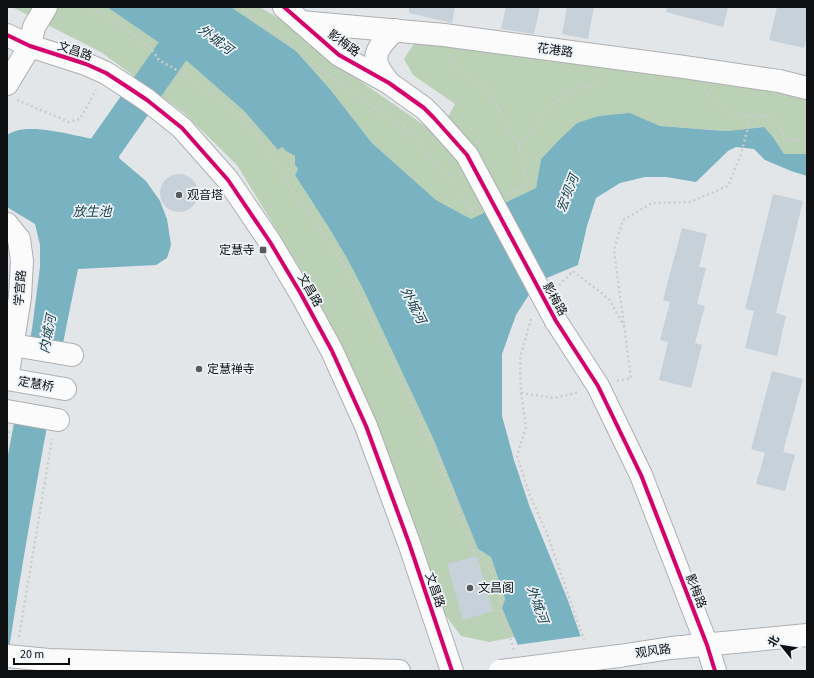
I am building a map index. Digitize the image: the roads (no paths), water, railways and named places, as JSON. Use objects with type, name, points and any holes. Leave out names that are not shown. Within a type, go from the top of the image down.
[{"type":"street","name":"影梅路","points":[[284,7],[339,55],[389,83],[424,108],[467,155],[556,321],[598,386],[641,475],[707,645],[715,670]]},
{"type":"street","points":[[11,92],[30,46],[47,35],[52,12]]},
{"type":"street","name":"花港路","points":[[301,22],[444,35],[684,67],[779,81],[807,88]]},
{"type":"street","points":[[389,83],[377,65],[377,52],[386,39],[395,30]]},
{"type":"street","name":"文昌路","points":[[7,35],[30,46],[86,64],[106,73],[126,86],[147,100],[182,128],[228,180],[270,242],[332,350],[366,426],[409,543],[452,671]]},
{"type":"street","name":"学宫路","points":[[7,224],[19,239],[22,261],[19,345],[11,379]]},
{"type":"street","points":[[19,345],[68,354]]},
{"type":"street","name":"定慧桥","points":[[11,379],[62,388]]},
{"type":"street","points":[[10,411],[55,419]]},
{"type":"street","name":"观风路","points":[[500,671],[671,648],[807,635]]},
{"type":"street","points":[[13,656],[49,660],[74,666],[399,671]]},
{"type":"water","points":[[107,7],[231,7],[296,51],[329,88],[372,143],[436,200],[471,219],[536,188],[541,159],[577,123],[599,116],[630,113],[660,126],[712,130],[728,131],[764,127],[773,137],[784,154],[807,154],[807,176],[765,160],[754,149],[736,147],[728,151],[696,182],[666,177],[645,177],[620,183],[596,198],[587,226],[578,265],[537,282],[516,315],[502,354],[502,416],[514,460],[529,505],[567,598],[593,671],[529,671],[502,608],[505,599],[491,557],[478,549],[433,438],[364,291],[329,228],[295,175],[298,169],[295,165],[295,156],[282,147],[278,150],[244,111],[180,55],[166,57],[158,42]]},
{"type":"water","name":"放生池","points":[[117,116],[128,125],[114,148],[120,159],[146,181],[160,201],[167,219],[171,245],[167,258],[156,265],[78,269],[40,465],[7,662],[7,460],[32,329],[40,267],[40,245],[35,224],[7,207],[7,135],[16,131],[39,129],[100,140]]},
{"type":"waterway","points":[[97,159],[193,22]]},
{"type":"place","name":"观音塔","points":[[179,195]]},
{"type":"place","name":"定慧寺","points":[[263,250]]},
{"type":"place","name":"定慧禅寺","points":[[199,369]]},
{"type":"place","name":"文昌阁","points":[[470,588]]},
{"type":"water label","name":"外城河","points":[[216,39]]},
{"type":"water label","name":"宏坝河","points":[[567,193]]},
{"type":"water label","name":"外城河","points":[[414,305]]},
{"type":"water label","name":"内城河","points":[[47,334]]},
{"type":"water label","name":"外城河","points":[[538,604]]}]
